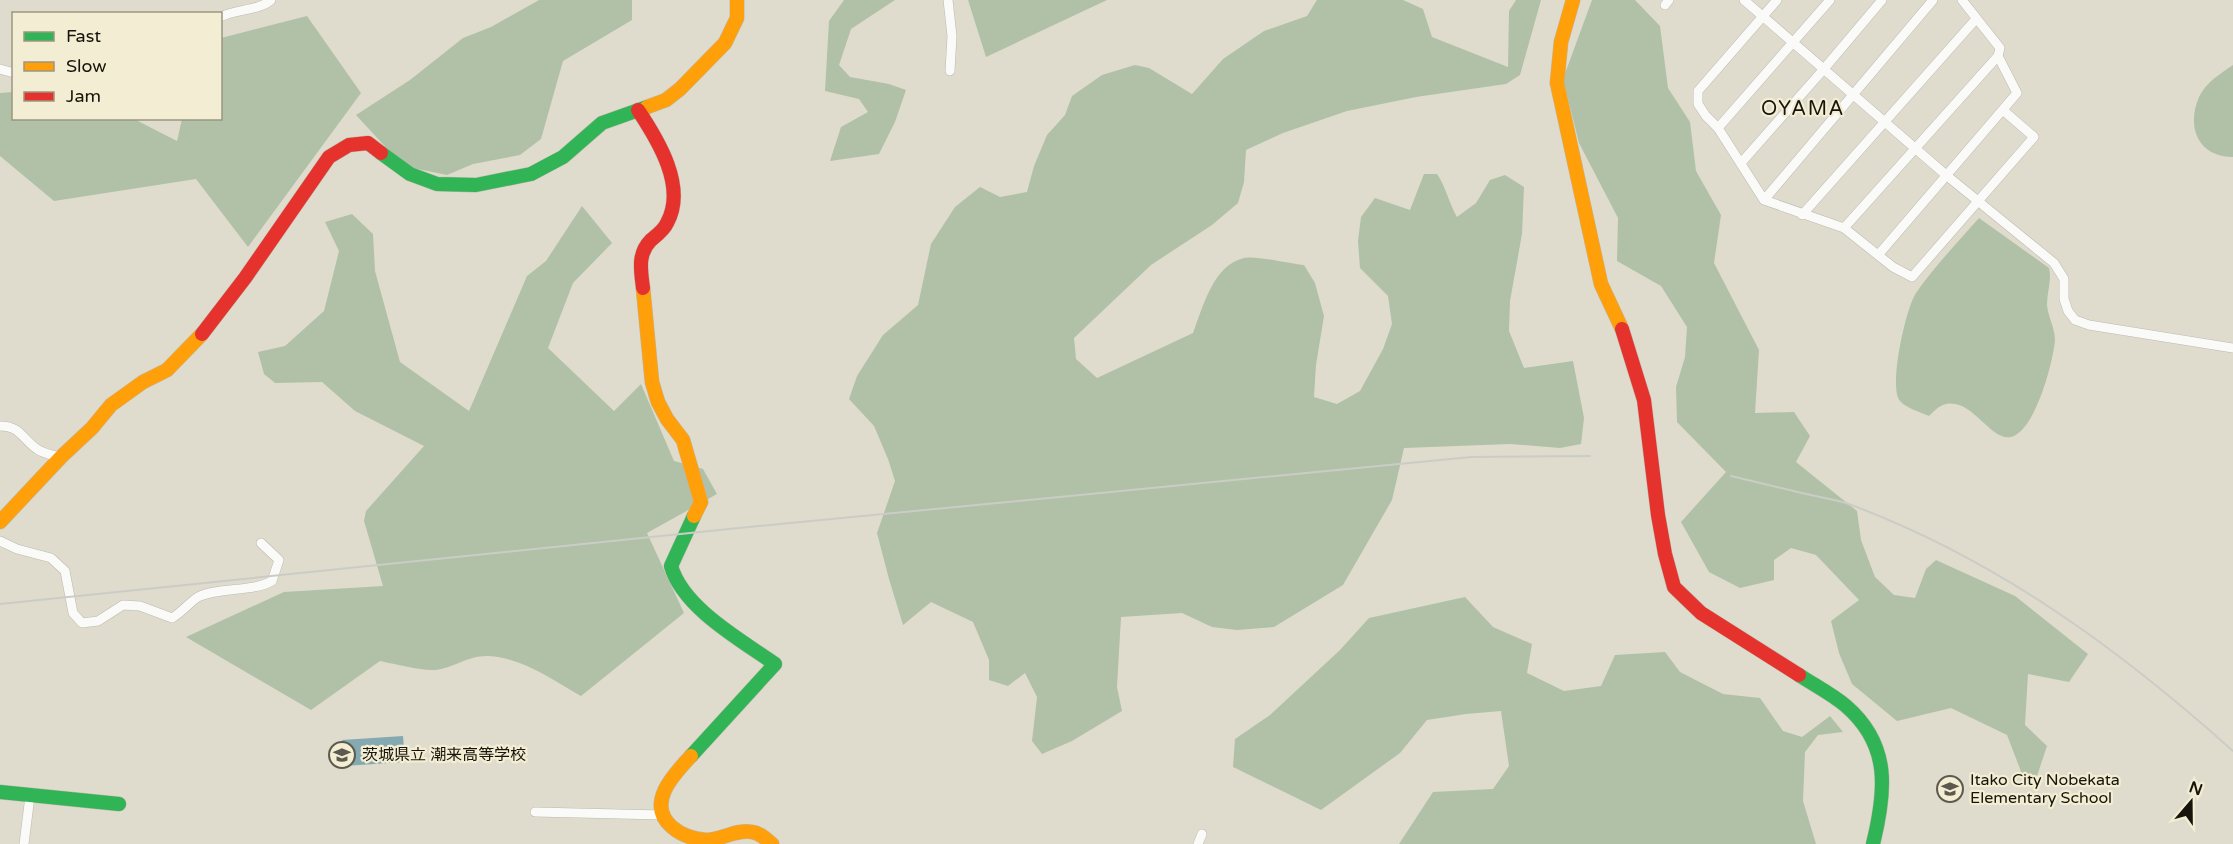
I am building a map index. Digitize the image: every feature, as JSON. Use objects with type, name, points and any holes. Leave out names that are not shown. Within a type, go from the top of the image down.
[{"type":"street","points":[[222,16],[263,5],[271,0]]},
{"type":"street","points":[[0,522],[61,457],[92,428],[111,405],[143,382],[167,369],[195,343],[245,278],[329,157],[349,145],[368,143],[410,174],[437,184],[476,185],[531,174],[563,157],[602,123],[666,100],[680,89],[726,43],[736,18],[737,0]]},
{"type":"street","points":[[948,0],[952,36],[950,71]]},
{"type":"street","points":[[1573,0],[1561,42],[1557,83],[1601,284],[1624,336],[1644,400],[1658,514],[1674,587],[1701,614],[1845,705],[1862,722],[1878,747],[1884,777],[1884,795],[1873,844]]},
{"type":"street","points":[[1744,0],[1946,175],[2054,263],[2064,279],[2064,299],[2068,311],[2075,320],[2089,325],[2233,348]]},
{"type":"street","points":[[1777,0],[1698,91],[1698,104],[1718,128],[1764,201],[1844,228],[1893,267],[1912,277],[2034,137],[2004,111]]},
{"type":"street","points":[[1718,128],[1830,0]]},
{"type":"street","points":[[1741,163],[1882,0]]},
{"type":"street","points":[[1764,201],[1933,0]]},
{"type":"street","points":[[1844,228],[1998,56],[2000,48],[1962,0]]},
{"type":"street","points":[[1802,215],[1976,19]]},
{"type":"street","points":[[1879,254],[2004,111],[2017,93],[1998,56]]},
{"type":"street","points":[[638,110],[658,142],[673,191],[674,207],[668,224],[643,250],[641,263],[652,382],[658,402],[667,419],[683,440],[701,502],[671,566],[671,574],[676,584],[697,605],[775,664],[675,773],[663,790],[660,802],[662,815],[671,828],[697,839],[716,839],[737,831],[758,833],[772,844]]},
{"type":"street","points":[[0,426],[19,431],[40,451],[61,457]]},
{"type":"street","points":[[0,541],[23,551],[51,558],[65,571],[73,613],[82,623],[98,621],[123,605],[141,606],[172,618],[198,597],[239,588],[267,585],[272,581],[279,560],[261,543]]},
{"type":"street","points":[[0,792],[119,804]]},
{"type":"street","points":[[24,844],[30,796]]},
{"type":"street","points":[[535,812],[662,815]]},
{"type":"street","points":[[1198,844],[1202,834]]},
{"type":"green space","points":[[539,0],[632,0],[632,20],[563,61],[541,139],[520,155],[473,164],[447,175],[403,166],[356,115],[410,80],[463,38],[491,27]]},
{"type":"green space","points":[[844,0],[895,0],[851,29],[839,65],[850,77],[889,84],[906,90],[895,122],[879,154],[830,161],[841,127],[868,112],[859,99],[825,91],[829,21]]},
{"type":"green space","points":[[968,0],[1107,0],[986,57]]},
{"type":"green space","points":[[1317,0],[1403,0],[1423,9],[1432,37],[1508,67],[1509,11],[1516,0],[1541,0],[1520,75],[1506,84],[1416,97],[1347,111],[1283,133],[1246,150],[1244,182],[1238,203],[1212,225],[1151,265],[1074,338],[1076,359],[1097,378],[1193,333],[1211,288],[1224,269],[1233,262],[1249,257],[1304,265],[1315,283],[1324,316],[1316,365],[1314,397],[1337,404],[1360,391],[1383,349],[1392,324],[1388,296],[1360,268],[1358,241],[1361,217],[1375,198],[1410,210],[1424,174],[1437,174],[1457,217],[1476,203],[1490,180],[1505,175],[1524,187],[1522,234],[1510,301],[1509,331],[1524,368],[1573,361],[1584,418],[1581,444],[1560,448],[1510,444],[1404,448],[1392,500],[1343,585],[1274,627],[1237,630],[1212,627],[1182,613],[1121,617],[1117,687],[1122,711],[1072,741],[1042,754],[1032,741],[1037,697],[1025,673],[1008,686],[989,680],[989,660],[973,622],[931,602],[903,625],[877,533],[895,481],[874,426],[849,399],[857,376],[883,335],[918,305],[931,244],[955,207],[980,187],[1000,197],[1027,192],[1034,166],[1047,135],[1065,115],[1072,96],[1102,75],[1135,65],[1149,68],[1192,94],[1223,59],[1264,31],[1307,16]]},
{"type":"green space","points":[[1592,0],[1635,0],[1660,26],[1668,88],[1690,122],[1696,171],[1721,215],[1714,263],[1759,350],[1755,413],[1794,412],[1810,436],[1796,462],[1857,511],[1861,540],[1875,577],[1894,595],[1915,598],[1926,569],[1936,560],[2015,596],[2088,654],[2069,682],[2028,674],[2025,725],[2047,746],[2037,776],[2022,774],[2007,735],[1951,708],[1897,721],[1852,684],[1839,653],[1831,621],[1859,600],[1816,555],[1791,548],[1774,560],[1774,580],[1740,588],[1709,572],[1681,522],[1726,472],[1677,422],[1676,387],[1685,357],[1687,327],[1661,286],[1617,261],[1618,218],[1579,143],[1563,79]]},
{"type":"green space","points":[[307,16],[361,93],[248,247],[196,179],[54,201],[0,156],[0,93],[12,92],[12,120],[136,120],[177,141],[182,120],[222,120],[222,38]]},
{"type":"green space","points":[[2233,65],[2233,157],[2221,156],[2203,146],[2195,129],[2194,119],[2195,108],[2205,87]]},
{"type":"green space","points":[[582,206],[612,243],[573,283],[548,348],[614,411],[641,384],[674,461],[703,469],[717,494],[647,533],[684,613],[581,696],[531,668],[498,657],[480,656],[435,670],[380,661],[311,710],[186,637],[284,592],[383,586],[364,521],[366,511],[424,446],[355,411],[322,382],[275,383],[264,374],[258,352],[285,346],[324,311],[339,251],[325,222],[352,214],[373,234],[375,271],[400,362],[469,411],[527,276],[546,261]]},
{"type":"green space","points":[[1979,218],[2049,268],[2050,273],[2047,305],[2055,340],[2051,364],[2041,395],[2028,423],[2020,432],[2011,437],[2003,437],[1995,433],[1962,406],[1943,405],[1929,416],[1909,408],[1900,401],[1897,393],[1897,365],[1903,330],[1912,301],[1930,274]]},
{"type":"green space","points":[[1465,597],[1493,627],[1532,644],[1527,673],[1564,691],[1601,686],[1615,655],[1665,652],[1680,672],[1723,694],[1760,698],[1783,731],[1802,737],[1830,716],[1843,732],[1818,735],[1805,752],[1803,801],[1816,844],[1399,844],[1433,792],[1493,789],[1509,766],[1501,711],[1427,720],[1400,753],[1321,810],[1233,767],[1235,739],[1270,715],[1340,650],[1369,618]]},
{"type":"water","points":[[403,736],[405,762],[344,766],[342,740]]},
{"type":"railway","points":[[0,604],[729,529],[1471,457],[1590,456]]},
{"type":"railway","points":[[1731,476],[1846,503],[1952,550],[2051,608],[2098,641],[2144,676],[2233,751]]},
{"type":"traffic: fast","points":[[381,153],[410,174],[437,184],[476,185],[531,174],[563,157],[602,123],[647,107]]},
{"type":"traffic: fast","points":[[691,756],[775,664],[715,622],[688,596],[678,581],[671,566],[694,516]]},
{"type":"traffic: fast","points":[[1799,675],[1846,706],[1861,721],[1871,737],[1878,753],[1882,787],[1881,806],[1873,844]]},
{"type":"traffic: fast","points":[[0,792],[119,804]]},
{"type":"traffic: slow","points":[[647,107],[666,100],[680,89],[725,43],[737,18],[737,0]]},
{"type":"traffic: slow","points":[[1573,0],[1561,42],[1557,83],[1601,284],[1622,329]]},
{"type":"traffic: slow","points":[[643,288],[652,382],[658,402],[667,419],[683,440],[701,502],[694,516]]},
{"type":"traffic: slow","points":[[0,522],[61,457],[92,428],[111,405],[143,382],[167,370],[202,334]]},
{"type":"traffic: slow","points":[[691,756],[670,780],[662,799],[661,809],[664,818],[672,827],[688,836],[706,840],[740,832],[752,832],[772,844]]},
{"type":"traffic: jam","points":[[638,110],[661,149],[672,179],[674,194],[666,226],[647,245],[642,257],[643,288]]},
{"type":"traffic: jam","points":[[202,334],[245,278],[329,157],[349,145],[368,143],[381,153]]},
{"type":"traffic: jam","points":[[1622,329],[1644,400],[1658,515],[1674,587],[1701,613],[1799,675]]},
{"type":"place","name":"茨城県立 潮来高等学校","points":[[342,755]]},
{"type":"place","name":"Itako City Nobekata Elementary School","points":[[1950,789]]},
{"type":"district","name":"OYAMA","points":[[1803,109]]}]
